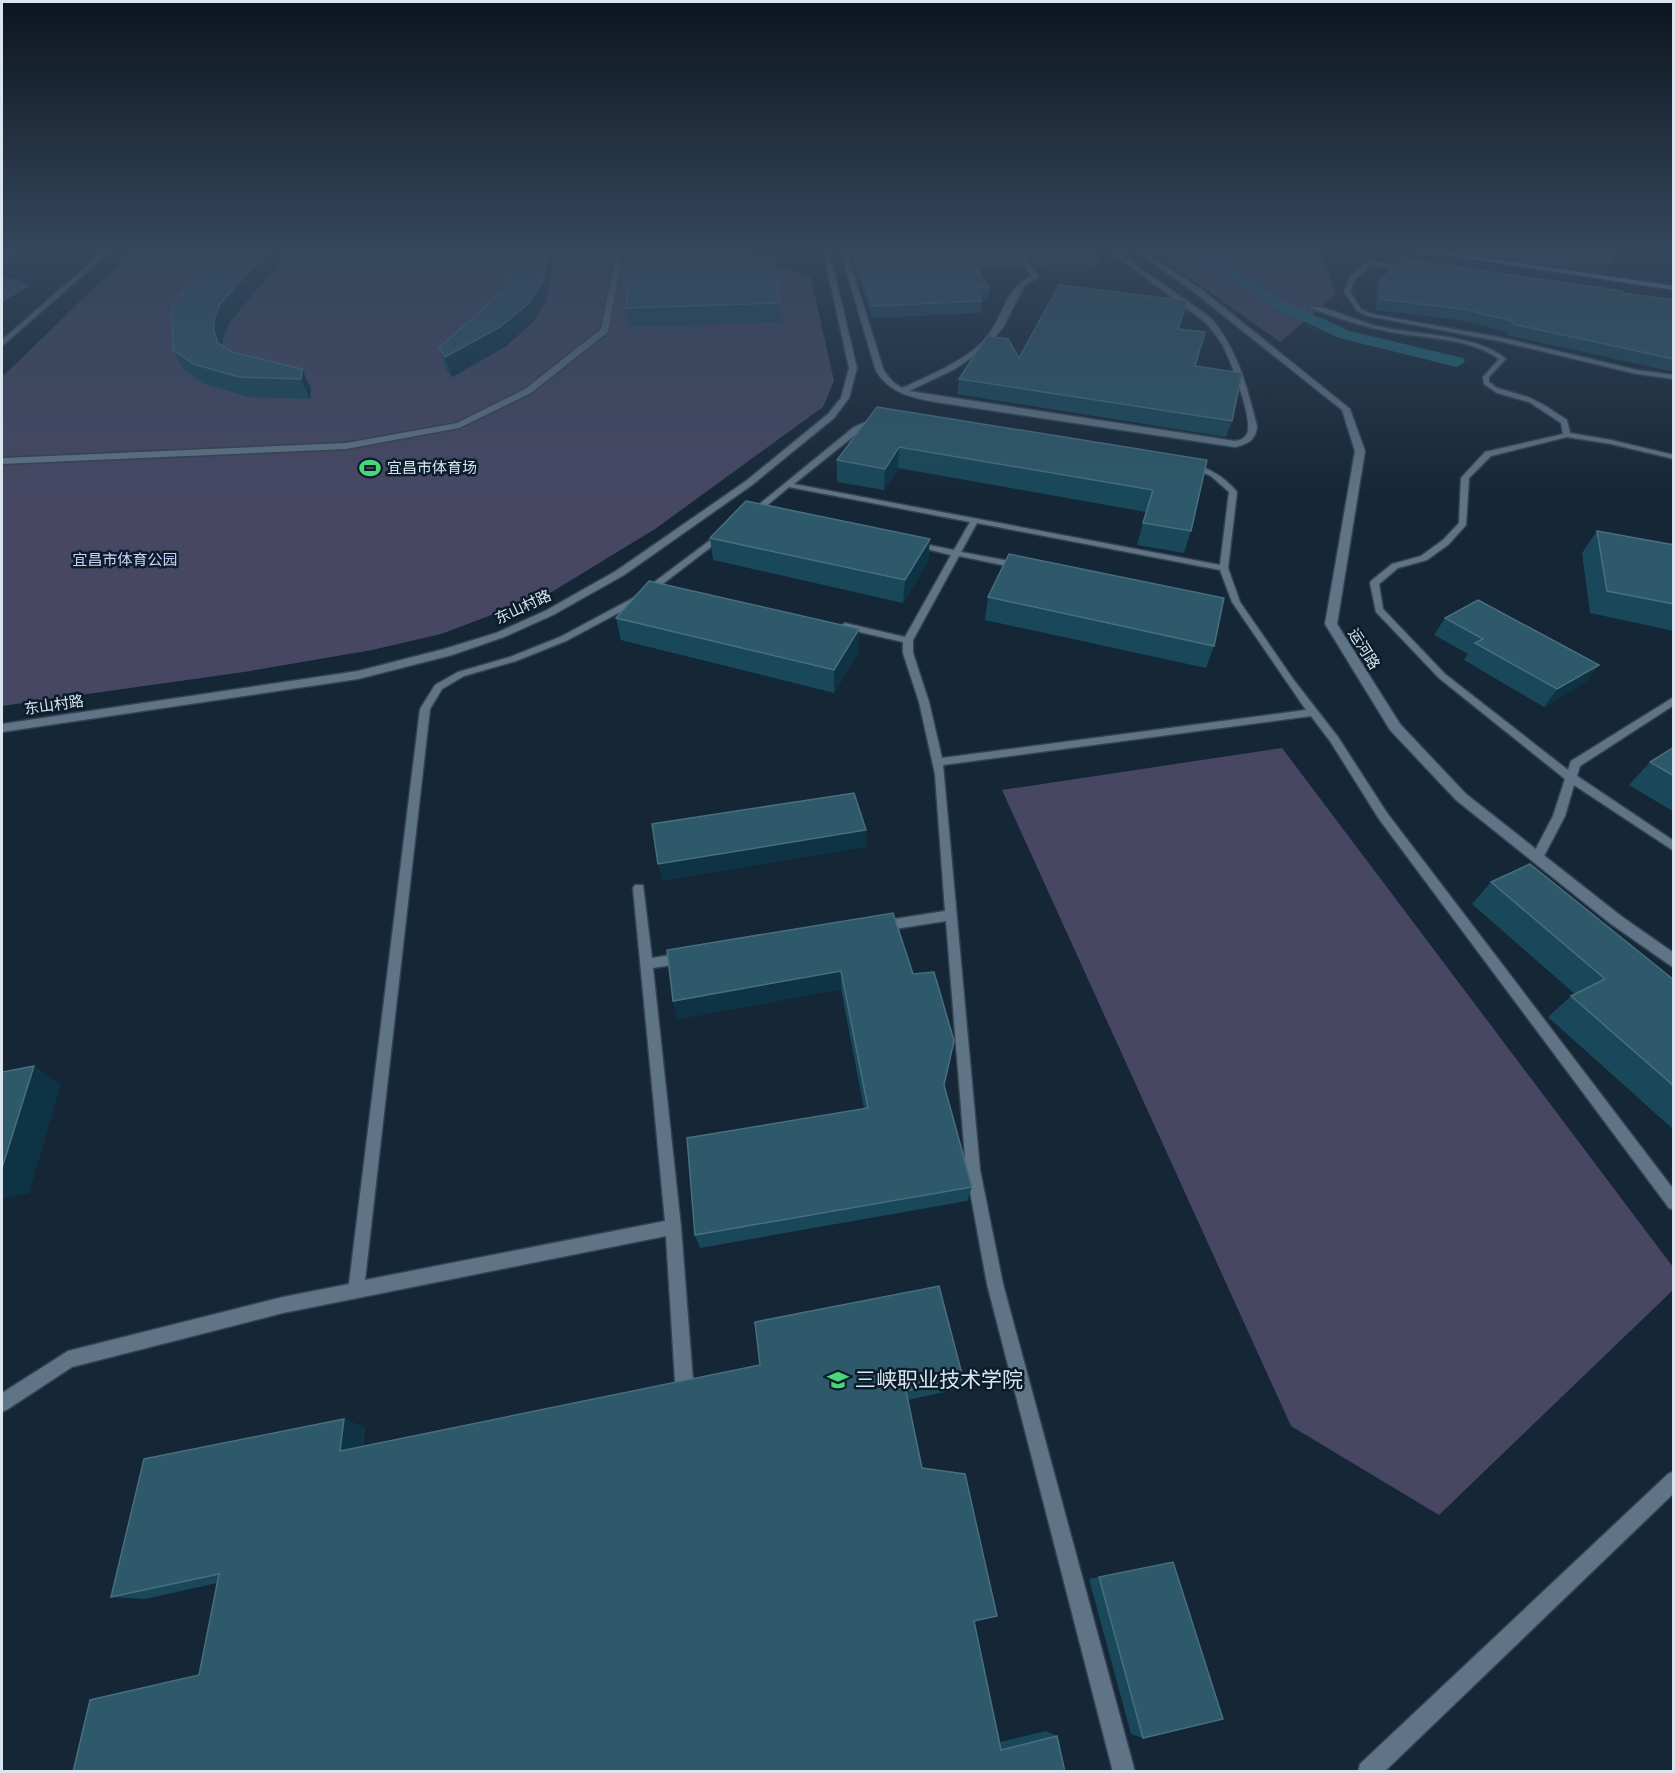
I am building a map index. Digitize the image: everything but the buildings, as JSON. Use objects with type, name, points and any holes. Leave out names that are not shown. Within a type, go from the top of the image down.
[{"type":"street","points":[[2,344],[15,333]]},
{"type":"street","points":[[2,461],[346,446],[459,425],[528,391],[602,333]]},
{"type":"street","name":"东山村路","points":[[2,728],[358,675],[448,652],[500,635],[549,613],[620,573],[749,483],[831,416],[845,398],[853,368],[845,333]]},
{"type":"street","points":[[869,333],[880,370],[891,386],[902,391],[935,399],[1235,444],[1246,442],[1252,436],[1253,426],[1232,352],[1220,333]]},
{"type":"street","points":[[902,391],[967,356],[996,333]]},
{"type":"street","name":"运河路","points":[[1250,333],[1346,409],[1359,451],[1331,624],[1395,727],[1461,797],[1674,962]]},
{"type":"lane","points":[[1405,333],[1467,344],[1498,354],[1503,359],[1486,377],[1486,383],[1492,389],[1527,399],[1551,413],[1564,422],[1567,435]]},
{"type":"lane","points":[[1464,333],[1637,372],[1674,377]]},
{"type":"lane","points":[[356,1290],[425,709],[438,687],[461,674],[513,659],[563,639],[661,588],[857,429],[871,420],[889,416]]},
{"type":"lane","points":[[1674,458],[1611,442],[1567,435],[1488,454],[1465,478],[1463,523],[1446,542],[1424,558],[1395,566],[1374,583],[1379,610],[1442,676],[1571,778],[1674,847]]},
{"type":"lane","points":[[1180,463],[1204,469],[1223,480],[1233,492],[1224,568],[1235,607],[1334,739],[1383,816],[1674,1203]]},
{"type":"lane","points":[[789,485],[1224,568]]},
{"type":"lane","points":[[975,520],[908,640],[908,653],[924,702],[938,762],[973,1170],[995,1284],[1124,1772]]},
{"type":"lane","points":[[899,542],[1036,568]]},
{"type":"lane","points":[[839,625],[908,640]]},
{"type":"lane","points":[[1537,858],[1559,816],[1575,764],[1674,700]]},
{"type":"lane","points":[[938,762],[1314,712]]},
{"type":"lane","points":[[639,888],[673,1227],[684,1381]]},
{"type":"lane","points":[[868,928],[950,915]]},
{"type":"lane","points":[[646,964],[693,957]]},
{"type":"lane","points":[[2,1403],[68,1359],[284,1305],[673,1227]]},
{"type":"lane","points":[[1368,1772],[1674,1480]]},
{"type":"green space","name":"宜昌市体育场","points":[[48,333],[823,333],[834,381],[823,407],[655,529],[550,593],[441,634],[372,650],[244,672],[2,706],[2,377]]},
{"type":"green space","points":[[1267,333],[1291,333],[1280,342]]},
{"type":"green space","points":[[1282,748],[1673,1267],[1673,1290],[1439,1515],[1291,1426],[1002,790]]},
{"type":"waterway","points":[[1340,333],[1457,362]]},
{"type":"place","name":"宜昌市体育场","points":[[370,468]]},
{"type":"place","name":"三峡职业技术学院","points":[[838,1380]]},
{"type":"park label","name":"宜昌市体育公园","points":[[125,560]]}]
